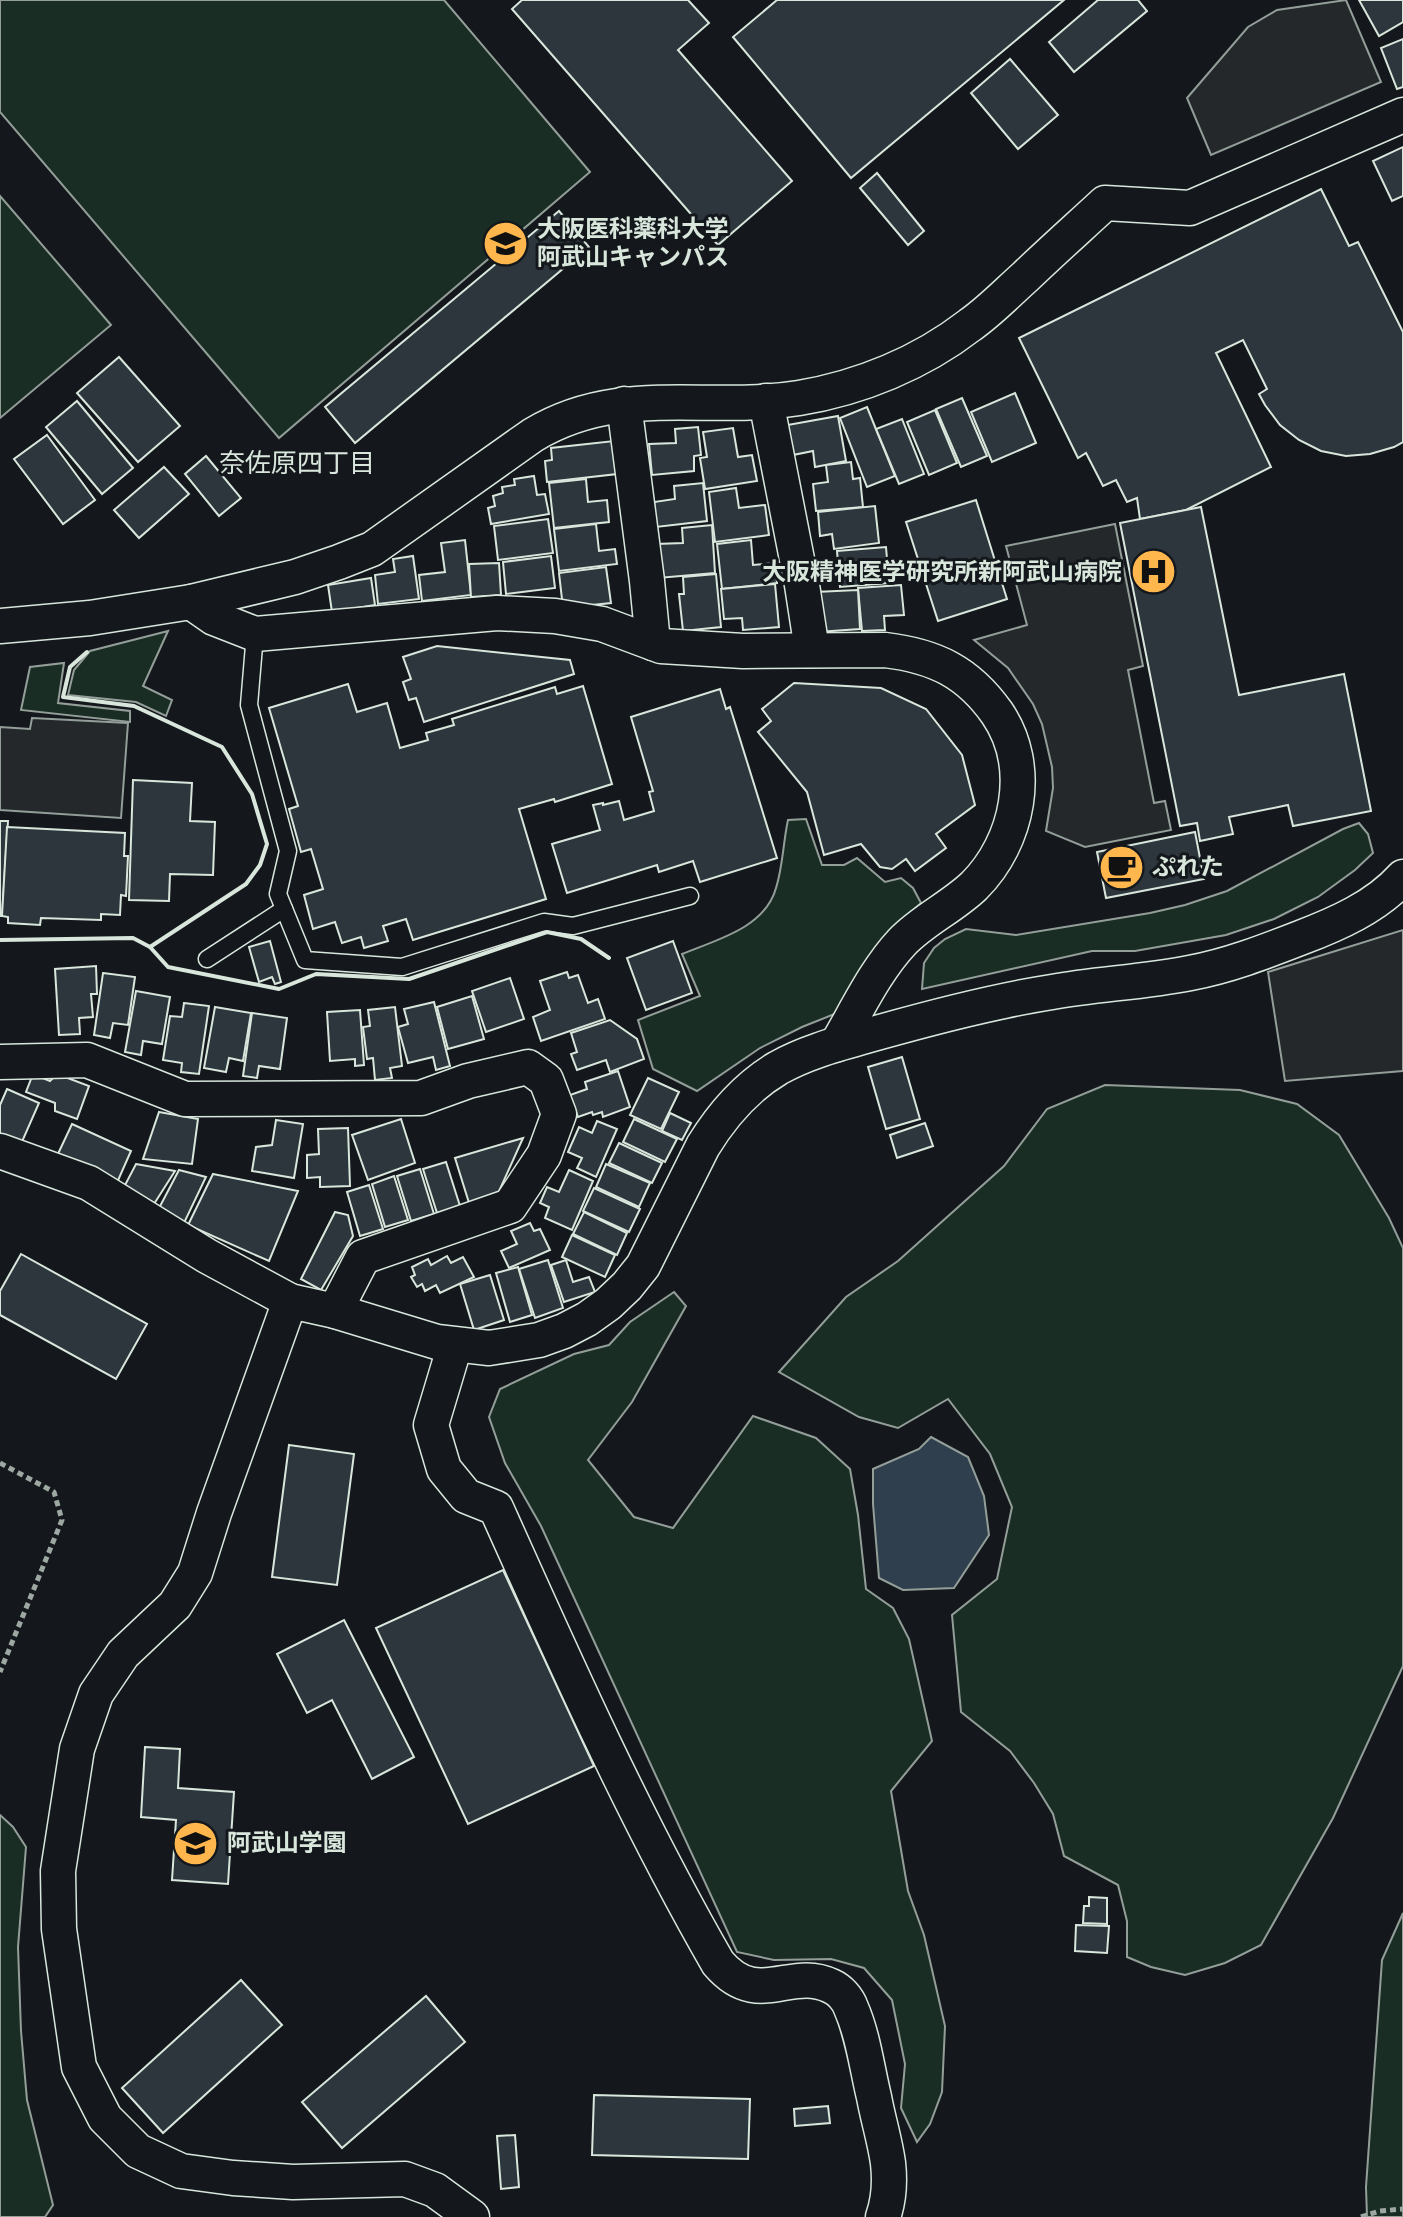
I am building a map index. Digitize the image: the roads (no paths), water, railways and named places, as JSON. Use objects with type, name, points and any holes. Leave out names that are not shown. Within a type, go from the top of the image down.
[{"type":"street","points":[[0,626],[90,618],[191,602],[295,577],[372,549],[533,435],[589,410],[624,404],[797,398],[859,383],[944,343],[970,325],[1105,203],[1190,208],[1403,115]]},
{"type":"street","points":[[766,401],[812,650]]},
{"type":"street","points":[[624,404],[653,643]]},
{"type":"street","points":[[191,602],[214,618],[255,634],[497,613],[555,616],[602,624],[661,646],[743,651],[885,650],[930,659],[952,669],[987,699],[1009,739],[1016,762],[1018,785],[1010,830],[996,860],[971,888],[901,943],[876,977],[837,1044]]},
{"type":"street","points":[[0,1151],[89,1183],[207,1256],[290,1301],[455,1345],[489,1348],[539,1340],[587,1319],[627,1286],[643,1266],[703,1146],[727,1111],[777,1069],[816,1050],[1024,997],[1220,966],[1263,953],[1334,924],[1399,886]]},
{"type":"street","points":[[0,1062],[87,1060],[185,1099],[421,1098],[468,1081],[528,1067],[546,1080],[559,1114],[544,1155],[510,1206],[363,1257],[335,1311]]},
{"type":"street","points":[[290,1301],[195,1573],[175,1605],[123,1654],[96,1694],[77,1749],[58,1871],[59,1929],[79,2067],[105,2118],[138,2151],[181,2171],[293,2182],[405,2179],[435,2190],[472,2217]]},
{"type":"street","points":[[455,1345],[431,1425],[444,1469],[466,1496],[496,1508],[601,1740],[657,1853],[718,1963],[728,1975],[755,1987],[811,1981],[823,1983],[835,1988],[851,2006],[888,2163],[889,2200],[883,2217]]},
{"type":"lane","points":[[255,634],[249,705],[288,851],[278,894],[305,960],[402,967],[544,922],[573,926],[690,896]]},
{"type":"lane","points":[[207,959],[284,909]]},
{"type":"water","points":[[931,1437],[968,1457],[984,1496],[989,1535],[954,1588],[903,1590],[879,1578],[873,1469],[919,1449]]},
{"type":"place","name":"大阪医科薬科大学 阿武山キャンパス","points":[[506,243]]},
{"type":"place","name":"大阪精神医学研究所新阿武山病院","points":[[1153,572]]},
{"type":"place","name":"ぷれた","points":[[1121,867]]},
{"type":"place","name":"阿武山学園","points":[[196,1843]]},
{"type":"district","name":"奈佐原四丁目","points":[[297,463]]}]
